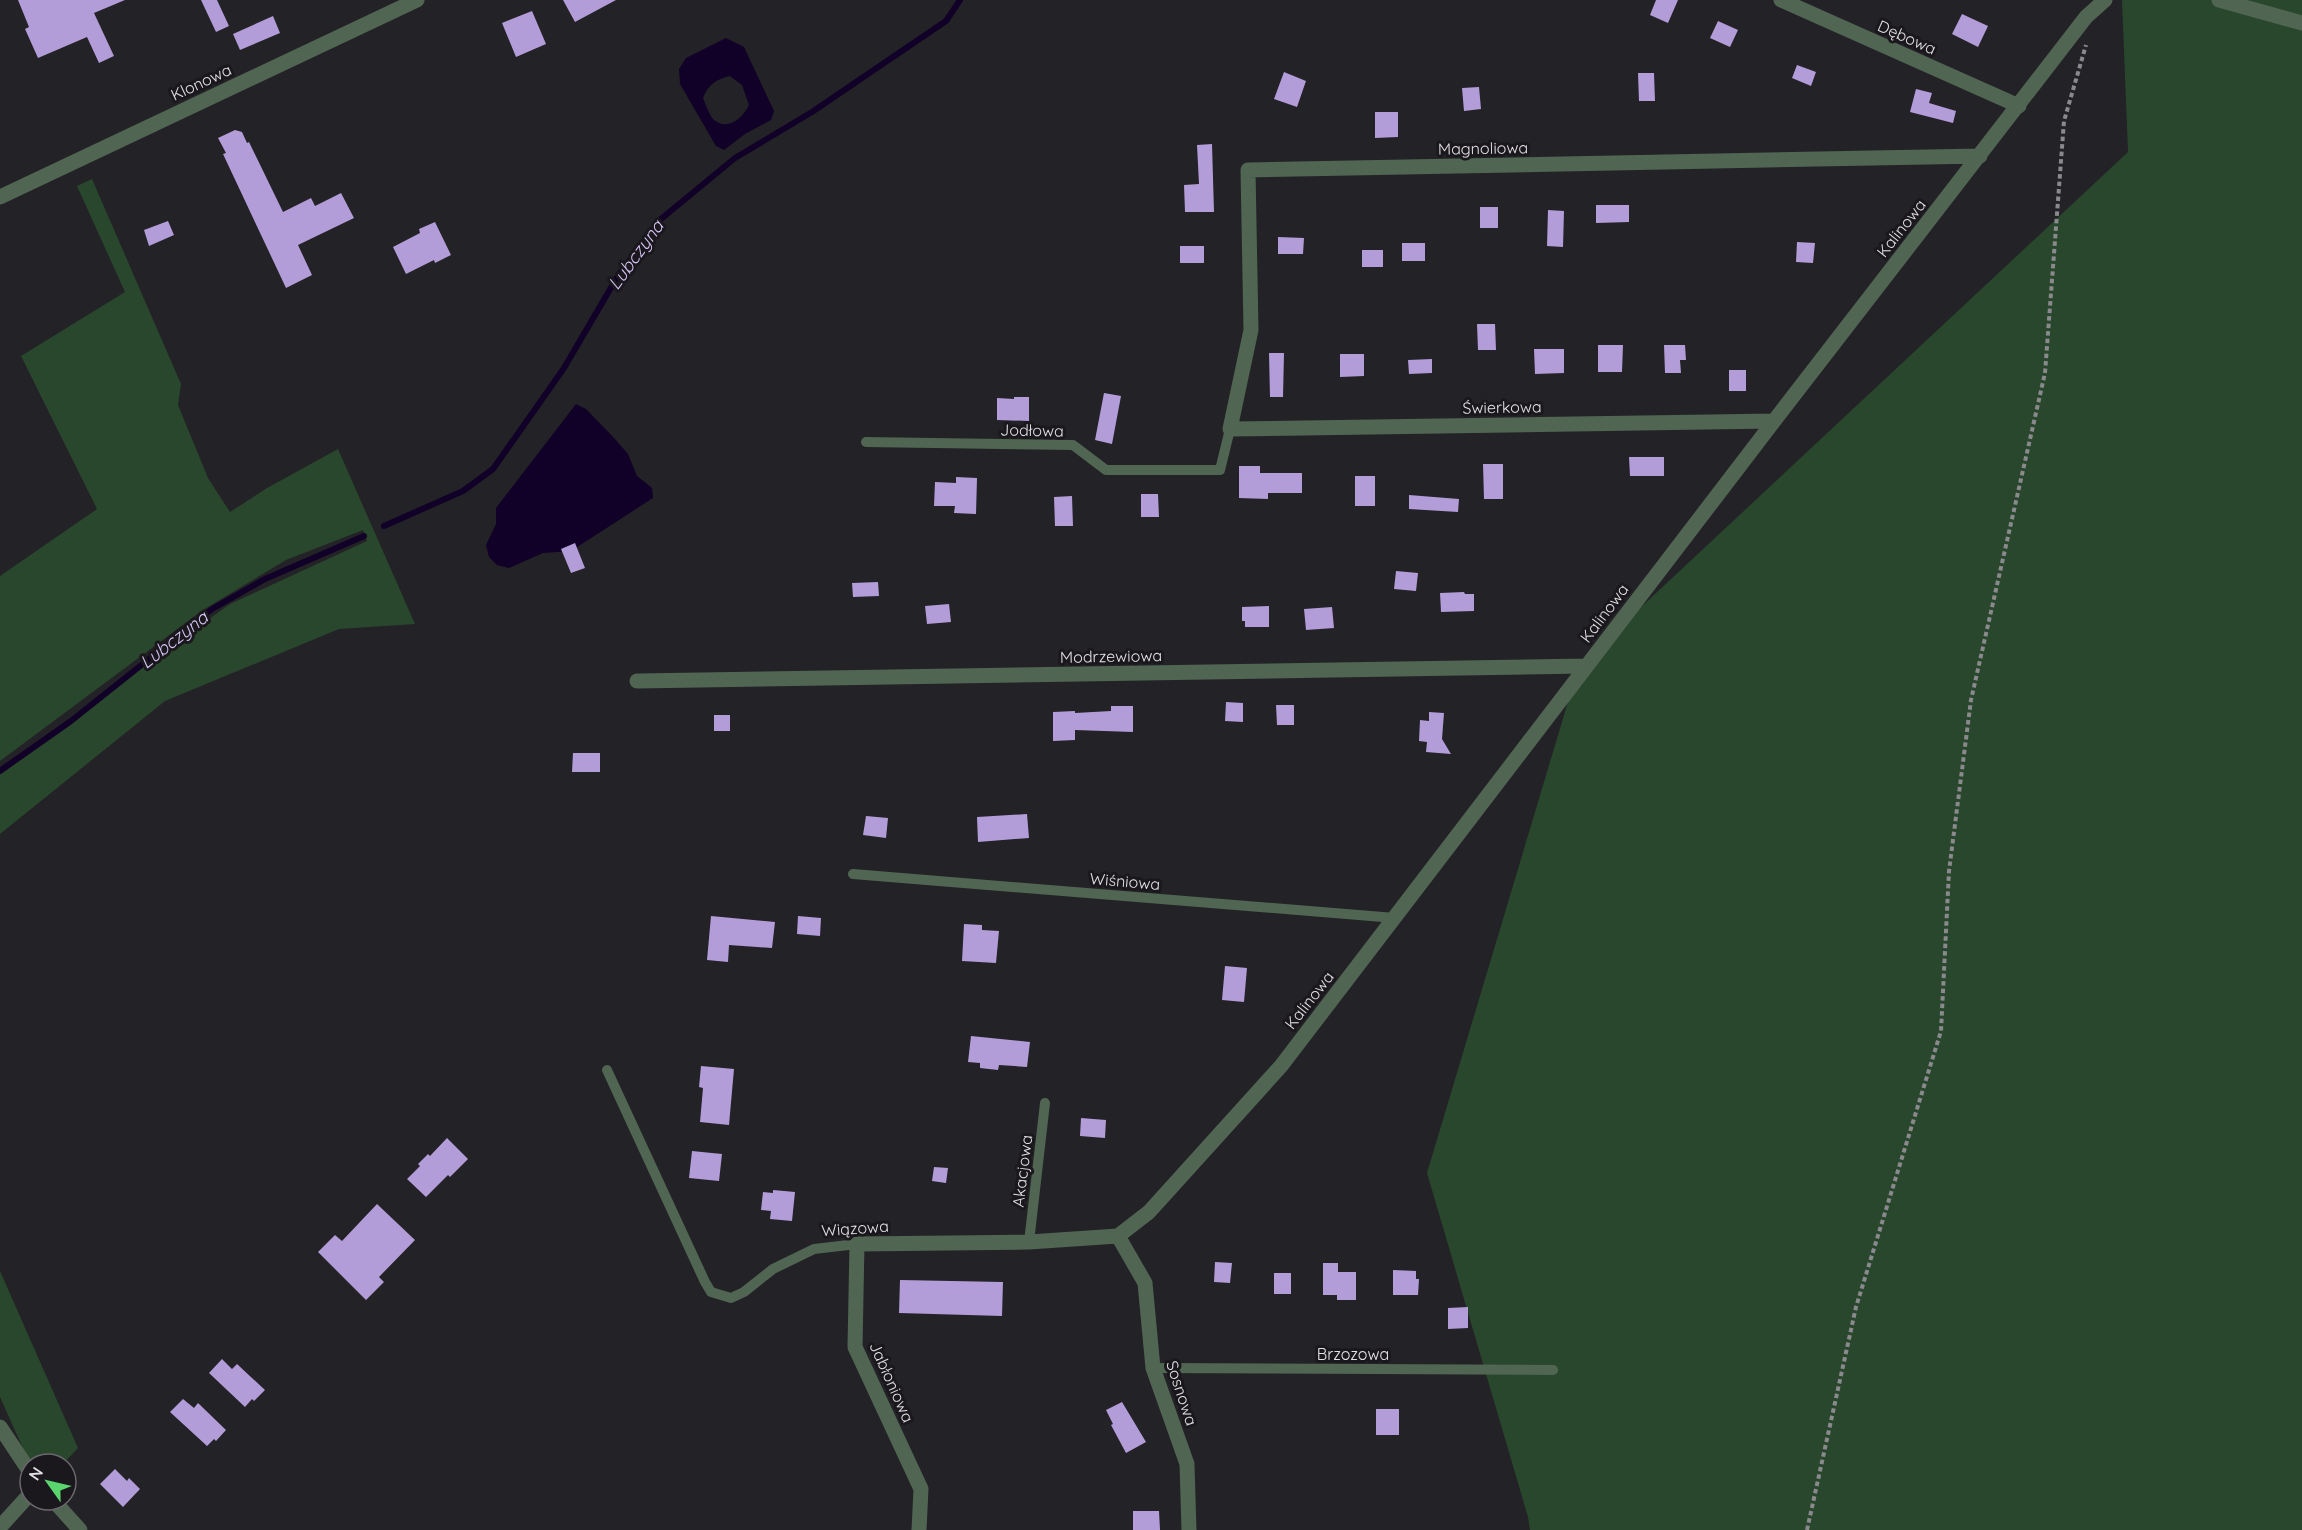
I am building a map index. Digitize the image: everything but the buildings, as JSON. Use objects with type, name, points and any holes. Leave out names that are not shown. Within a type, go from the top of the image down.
[{"type":"street","name":"Klonowa","points":[[0,197],[417,0]]},
{"type":"street","name":"Dębowa","points":[[1781,0],[2019,106]]},
{"type":"street","name":"Kalinowa","points":[[1118,1236],[1149,1212],[1281,1066],[2086,17],[2105,0]]},
{"type":"street","points":[[2219,0],[2302,23]]},
{"type":"street","name":"Magnoliowa","points":[[1230,429],[1251,330],[1248,170],[1980,156]]},
{"type":"street","name":"Świerkowa","points":[[1230,429],[1774,421]]},
{"type":"street","name":"Modrzewiowa","points":[[637,681],[1586,666]]},
{"type":"street","name":"Wiązowa","points":[[857,1244],[1029,1242],[1118,1236]]},
{"type":"street","name":"Sosnowa","points":[[1118,1236],[1145,1283],[1153,1368],[1187,1464],[1189,1530]]},
{"type":"street","name":"Jabłoniowa","points":[[857,1244],[855,1347],[921,1489],[919,1530]]},
{"type":"street","points":[[0,1427],[18,1454]]},
{"type":"street","points":[[0,1527],[18,1507]]},
{"type":"street","points":[[63,1512],[80,1530]]},
{"type":"lane","name":"Jodłowa","points":[[866,442],[1073,445],[1106,470],[1220,470],[1230,429]]},
{"type":"lane","name":"Wiśniowa","points":[[853,874],[1395,918]]},
{"type":"lane","name":"Wiązowa","points":[[607,1070],[711,1292],[731,1298],[744,1292],[773,1269],[814,1249],[857,1244]]},
{"type":"lane","name":"Akacjowa","points":[[1029,1242],[1045,1103]]},
{"type":"lane","name":"Brzozowa","points":[[1153,1368],[1553,1370]]},
{"type":"path","points":[[1807,1530],[1856,1307],[1941,1031],[1949,871],[1971,700],[2045,373],[2064,121],[2087,44]]},
{"type":"green space","points":[[2122,0],[2302,0],[2302,1530],[1530,1530],[1427,1173],[1579,665],[2128,152]]},
{"type":"green space","points":[[92,179],[181,384],[178,405],[208,478],[230,512],[267,488],[338,449],[415,624],[339,629],[165,701],[0,834],[0,774],[122,681],[230,604],[367,541],[363,530],[286,560],[203,610],[0,761],[0,576],[97,509],[21,356],[125,292],[77,186]]},
{"type":"green space","points":[[0,1271],[78,1448],[74,1452],[25,1452],[0,1397]]},
{"type":"shaded area","points":[[726,38],[744,47],[774,111],[771,120],[745,134],[724,150],[716,146],[680,84],[679,69],[686,58]],"holes":[[[730,76],[742,85],[749,105],[743,114],[730,124],[714,120],[703,98],[710,86]]]},
{"type":"shaded area","points":[[576,404],[586,409],[628,454],[637,476],[652,488],[653,498],[571,551],[543,553],[509,568],[497,565],[489,557],[486,545],[496,524],[496,508]]},
{"type":"waterway","name":"Lubczyna","points":[[384,526],[463,491],[493,469],[564,368],[619,274],[661,219],[735,158],[812,112],[946,21],[960,0]]},
{"type":"waterway","name":"Lubczyna","points":[[0,771],[71,721],[212,609],[265,579],[364,536]]}]
